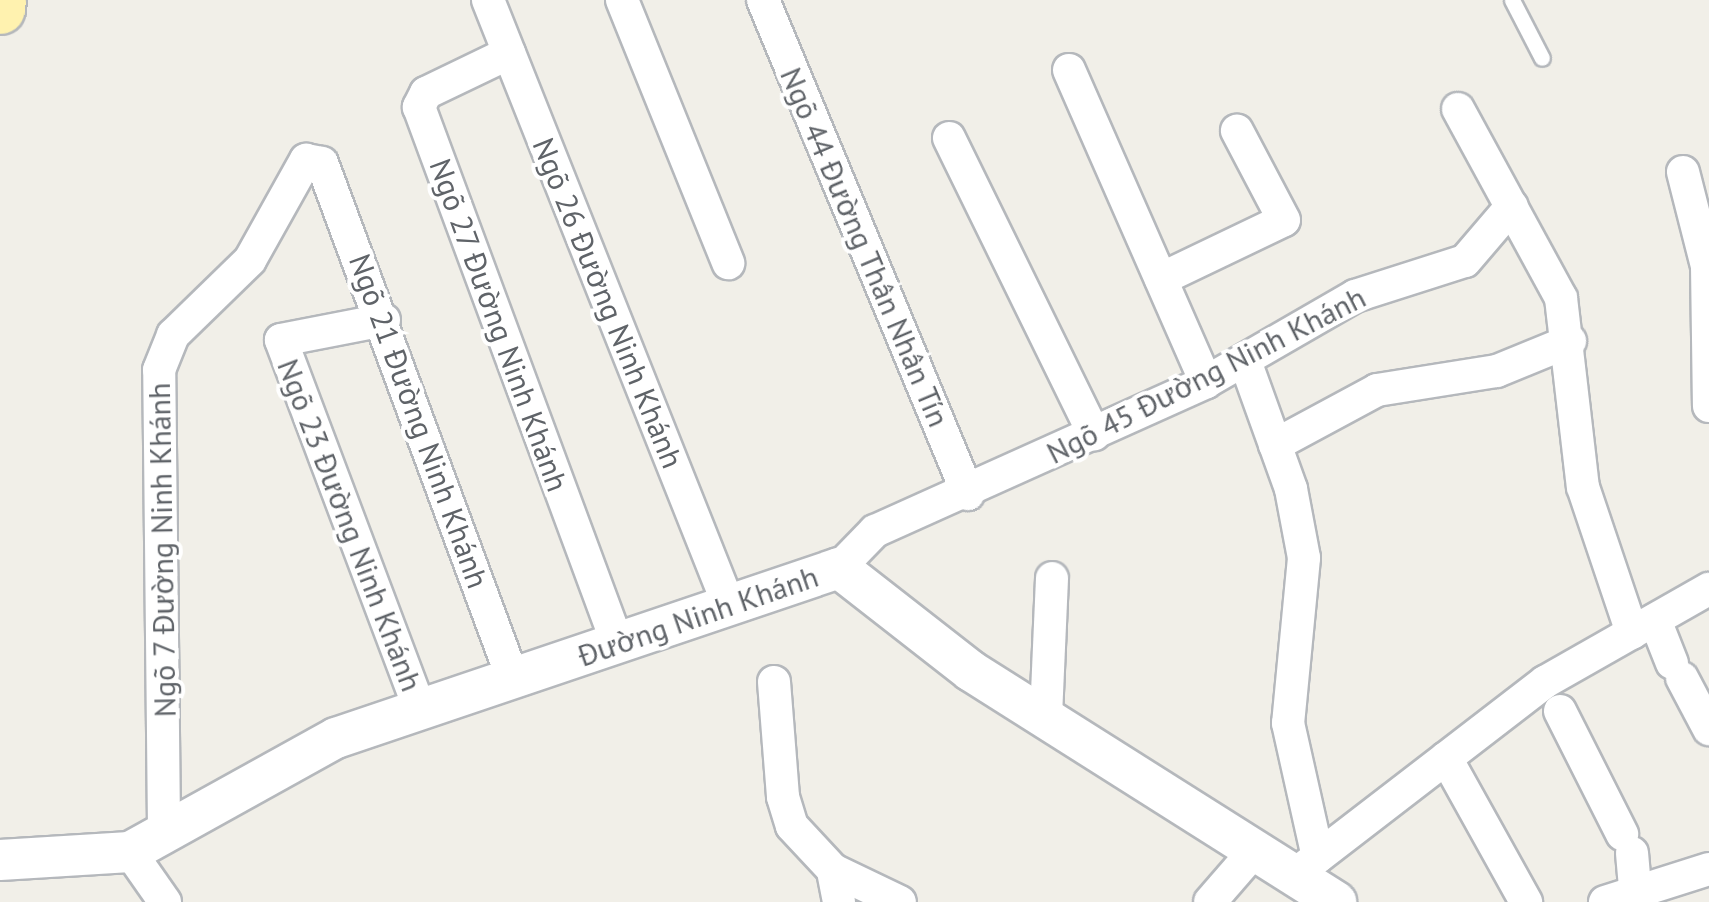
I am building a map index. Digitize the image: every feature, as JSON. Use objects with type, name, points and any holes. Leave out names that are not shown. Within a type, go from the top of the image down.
[{"type":"main road","points":[[0,10],[1,0]]},
{"type":"street","name":"Ngõ 26 Đường Ninh Khánh","points":[[488,0],[729,606]]},
{"type":"street","points":[[622,0],[728,263]]},
{"type":"street","name":"Ngõ 44 Đường Thân Nhân Tín","points":[[763,0],[968,494]]},
{"type":"street","name":"Ngõ 27 Đường Ninh Khánh","points":[[509,53],[426,93],[419,107],[618,645]]},
{"type":"street","points":[[1069,70],[1206,382]]},
{"type":"street","points":[[1458,109],[1561,298],[1570,340],[1583,487],[1644,626],[1677,670],[1709,729]]},
{"type":"street","points":[[1161,280],[1284,220],[1238,131]]},
{"type":"street","points":[[949,138],[1094,434]]},
{"type":"street","name":"Ngõ 7 Đường Ninh Khánh","points":[[164,827],[159,370],[174,335],[250,260],[306,160],[322,163]]},
{"type":"street","name":"Ngõ 21 Đường Ninh Khánh","points":[[322,163],[384,320],[513,679]]},
{"type":"street","points":[[1683,172],[1707,266],[1709,406]]},
{"type":"street","name":"Ngõ 45 Đường Ninh Khánh","points":[[840,568],[875,531],[968,494],[1206,382],[1355,296],[1464,261],[1512,206]]},
{"type":"street","name":"Ngõ 23 Đường Ninh Khánh","points":[[384,320],[281,340],[420,710]]},
{"type":"street","points":[[1275,445],[1376,390],[1496,371],[1570,340]]},
{"type":"street","points":[[1245,362],[1275,445],[1304,558],[1288,723],[1306,866]]},
{"type":"street","name":"Đường Ninh Khánh","points":[[130,852],[164,827],[336,738],[840,568],[971,671],[1255,850],[1306,866],[1336,902]]},
{"type":"street","points":[[1046,716],[1052,578]]},
{"type":"street","points":[[1306,866],[1545,682],[1709,590]]},
{"type":"street","points":[[774,682],[782,797],[792,826],[836,886],[900,902]]},
{"type":"street","points":[[1560,711],[1627,843],[1620,896],[1709,869]]},
{"type":"street","points":[[1446,758],[1526,902]]},
{"type":"street","points":[[1210,902],[1255,850]]},
{"type":"street","points":[[0,860],[130,852],[165,902]]},
{"type":"lane","points":[[1512,0],[1542,58]]}]
